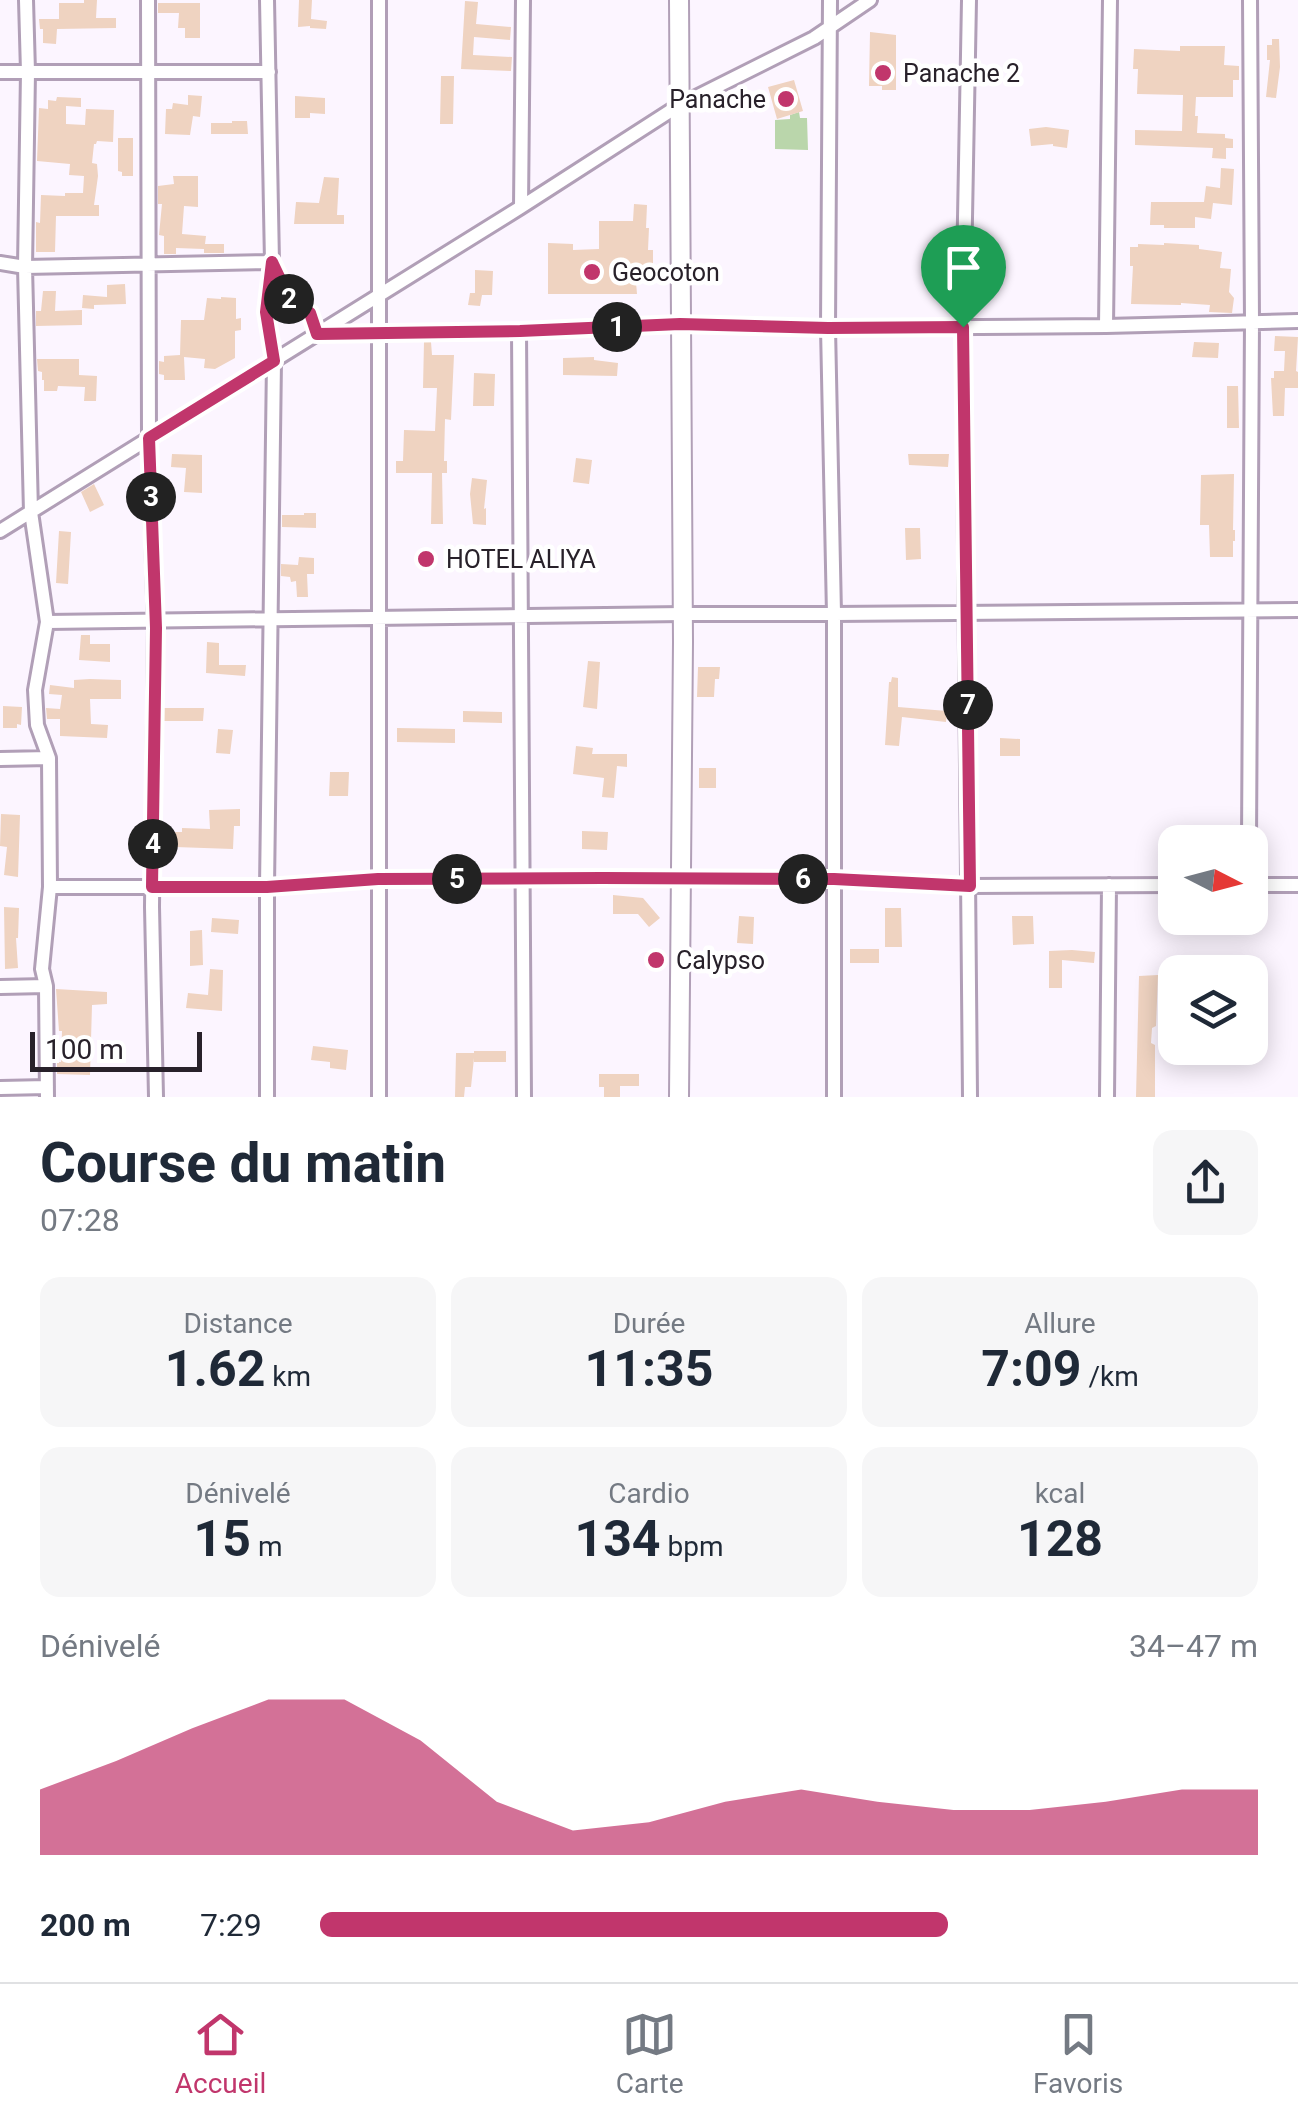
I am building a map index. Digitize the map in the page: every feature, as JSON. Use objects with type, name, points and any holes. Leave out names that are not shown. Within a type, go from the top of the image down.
[{"type":"highway","points":[[679,0],[683,614],[679,1097]]},
{"type":"street","points":[[0,1088],[47,1092],[46,986],[42,969],[50,887],[48,758],[38,725],[35,690],[47,622],[31,512],[25,267],[26,0]]},
{"type":"street","points":[[148,0],[156,1097]]},
{"type":"street","points":[[267,0],[272,262],[266,312],[274,361],[267,1097]]},
{"type":"street","points":[[379,0],[379,1097]]},
{"type":"street","points":[[521,207],[523,0]]},
{"type":"street","points":[[830,0],[828,328],[834,614],[834,1097]]},
{"type":"street","points":[[0,531],[678,106],[814,38],[870,0]]},
{"type":"street","points":[[969,0],[963,327],[970,1097]]},
{"type":"street","points":[[1106,326],[1110,0]]},
{"type":"street","points":[[1249,825],[1250,0]]},
{"type":"street","points":[[0,72],[268,72]]},
{"type":"street","points":[[0,263],[25,267],[272,262]]},
{"type":"street","points":[[272,262],[290,300],[310,313],[317,334]]},
{"type":"street","points":[[317,334],[680,324],[828,328],[1298,321]]},
{"type":"street","points":[[520,331],[524,1097]]},
{"type":"street","points":[[47,622],[1298,610]]},
{"type":"street","points":[[0,759],[48,758]]},
{"type":"street","points":[[50,887],[267,887],[378,879],[522,878],[1158,886]]},
{"type":"street","points":[[1268,885],[1298,885]]},
{"type":"street","points":[[1107,1097],[1109,886]]},
{"type":"street","points":[[0,988],[46,986]]},
{"type":"green space","points":[[799,112],[800,118],[807,118],[808,150],[775,149],[775,120],[790,119],[790,115]]},
{"type":"building","points":[[97,0],[96,18],[116,18],[116,28],[57,29],[56,44],[43,43],[39,19],[59,19],[59,3]]},
{"type":"building","points":[[299,0],[312,0],[311,19],[327,21],[326,29],[298,27]]},
{"type":"building","points":[[465,1],[478,2],[476,24],[511,27],[510,40],[474,37],[473,55],[512,57],[511,71],[461,69]]},
{"type":"building","points":[[158,3],[200,3],[200,38],[185,38],[185,28],[178,28],[179,13],[158,13]]},
{"type":"building","name":"Panache 2","points":[[870,32],[896,35],[896,90],[869,86]]},
{"type":"building","points":[[1272,39],[1279,39],[1276,98],[1266,97],[1270,60],[1267,45],[1272,45]]},
{"type":"building","points":[[1180,46],[1225,46],[1224,65],[1239,66],[1239,80],[1233,80],[1233,97],[1196,97],[1197,133],[1225,134],[1225,138],[1233,139],[1233,148],[1226,148],[1226,159],[1212,158],[1213,148],[1135,145],[1135,130],[1182,131],[1183,95],[1137,94],[1134,49],[1180,51]]},
{"type":"building","points":[[441,76],[454,76],[453,124],[440,124]]},
{"type":"building","name":"Panache","points":[[794,80],[803,111],[777,119],[768,87]]},
{"type":"building","points":[[188,95],[202,96],[200,117],[193,116],[190,135],[165,134],[166,109],[172,109],[173,103],[188,105]]},
{"type":"building","points":[[295,96],[325,98],[325,114],[295,118]]},
{"type":"building","points":[[57,97],[81,98],[81,107],[66,106],[66,124],[85,125],[86,109],[114,110],[113,142],[94,144],[92,163],[97,164],[98,176],[94,205],[99,205],[99,216],[56,216],[55,252],[36,252],[41,195],[83,193],[84,176],[69,175],[70,164],[37,161],[39,108],[48,109],[48,100],[56,101]]},
{"type":"building","points":[[247,121],[248,134],[211,134],[211,123]]},
{"type":"building","points":[[1029,129],[1069,130],[1067,148],[1053,144],[1031,146]]},
{"type":"building","points":[[118,138],[133,138],[133,176],[122,176],[118,171]]},
{"type":"building","points":[[1221,168],[1234,169],[1232,205],[1213,203],[1211,219],[1195,217],[1195,228],[1150,225],[1151,202],[1204,202],[1206,186],[1220,188]]},
{"type":"building","points":[[173,176],[198,176],[198,207],[184,206],[182,234],[206,236],[205,244],[224,244],[224,253],[176,248],[176,254],[164,254],[164,236],[159,235],[162,204],[158,204],[158,186],[174,184]]},
{"type":"building","points":[[324,177],[339,178],[337,215],[344,215],[344,224],[294,224],[296,202],[319,203]]},
{"type":"building","name":"Geocoton","points":[[634,204],[647,205],[653,282],[636,282],[637,294],[548,294],[548,243],[573,244],[573,250],[599,249],[599,221],[633,221]]},
{"type":"building","points":[[1164,243],[1199,245],[1199,249],[1222,252],[1220,268],[1231,269],[1232,313],[1209,312],[1210,305],[1131,304],[1130,247]]},
{"type":"building","points":[[475,270],[493,271],[492,295],[482,295],[480,306],[468,305],[470,293],[475,293]]},
{"type":"building","points":[[125,284],[126,304],[82,308],[83,295],[107,297],[107,285]]},
{"type":"building","points":[[43,291],[56,291],[55,311],[82,310],[82,325],[36,326]]},
{"type":"building","points":[[207,298],[236,298],[236,319],[241,318],[241,330],[235,331],[235,358],[215,369],[204,368],[205,359],[184,357],[185,380],[164,380],[164,375],[159,374],[159,361],[164,362],[164,356],[180,355],[181,320],[204,320]]},
{"type":"building","points":[[1275,336],[1298,337],[1298,388],[1285,388],[1284,416],[1273,416],[1271,378],[1274,371],[1284,371],[1285,351],[1274,351]]},
{"type":"building","points":[[424,342],[431,342],[432,355],[454,355],[451,420],[445,419],[447,473],[442,473],[443,524],[431,524],[432,473],[396,473],[396,461],[403,461],[404,430],[435,431],[437,388],[423,388]]},
{"type":"building","points":[[1194,342],[1219,343],[1218,358],[1192,357]]},
{"type":"building","points":[[594,357],[618,363],[617,376],[563,375],[563,358]]},
{"type":"building","points":[[37,359],[79,359],[79,375],[97,376],[96,401],[84,401],[85,387],[58,386],[57,391],[44,391]]},
{"type":"building","points":[[474,373],[495,374],[494,406],[473,406]]},
{"type":"building","points":[[1227,386],[1238,386],[1239,428],[1227,428]]},
{"type":"building","points":[[172,454],[202,455],[202,493],[184,492],[186,468],[171,467]]},
{"type":"building","points":[[908,454],[949,454],[948,467],[909,465]]},
{"type":"building","points":[[576,458],[592,460],[589,484],[573,482]]},
{"type":"building","points":[[1234,474],[1233,557],[1210,557],[1209,525],[1200,525],[1201,475]]},
{"type":"building","points":[[472,478],[487,480],[486,525],[473,524]]},
{"type":"building","points":[[94,484],[104,505],[90,512],[81,492]]},
{"type":"building","points":[[316,513],[316,528],[282,527],[282,515]]},
{"type":"building","points":[[905,528],[920,528],[921,559],[906,560]]},
{"type":"building","points":[[59,531],[71,532],[68,584],[56,583]]},
{"type":"building","points":[[299,557],[314,558],[314,574],[307,574],[308,597],[297,597],[296,581],[281,576],[281,564],[298,565]]},
{"type":"building","points":[[81,635],[90,635],[90,644],[110,644],[110,662],[79,660]]},
{"type":"building","points":[[207,642],[219,643],[219,665],[246,665],[245,676],[206,673]]},
{"type":"building","points":[[588,661],[600,662],[597,709],[583,707]]},
{"type":"building","points":[[698,667],[720,667],[714,697],[697,697]]},
{"type":"building","points":[[892,677],[898,678],[898,707],[947,711],[946,722],[902,717],[899,746],[885,745]]},
{"type":"building","points":[[74,680],[121,680],[121,699],[90,699],[91,724],[108,725],[107,738],[60,736],[60,719],[47,719],[46,708],[60,709],[62,695],[49,694],[50,685],[74,688]]},
{"type":"building","points":[[3,706],[22,707],[21,725],[3,728]]},
{"type":"building","points":[[164,708],[204,708],[203,721],[164,721]]},
{"type":"building","points":[[463,711],[502,712],[502,723],[463,722]]},
{"type":"building","points":[[397,728],[455,729],[455,743],[397,742]]},
{"type":"building","points":[[218,729],[233,730],[230,754],[216,753]]},
{"type":"building","points":[[1000,738],[1020,739],[1020,756],[1000,756]]},
{"type":"building","points":[[576,746],[593,748],[592,754],[627,754],[627,767],[617,766],[614,798],[602,797],[604,778],[573,774]]},
{"type":"building","points":[[699,768],[716,768],[716,788],[699,788]]},
{"type":"building","points":[[330,772],[349,772],[348,796],[329,796]]},
{"type":"building","points":[[240,809],[233,849],[175,847],[175,832],[182,832],[182,828],[210,829],[209,810]]},
{"type":"building","points":[[1,814],[20,815],[18,877],[4,875],[7,847],[0,846]]},
{"type":"building","points":[[582,831],[608,832],[607,850],[582,849]]},
{"type":"building","points":[[613,895],[643,898],[660,918],[649,927],[638,914],[613,914]]},
{"type":"building","points":[[4,907],[19,908],[18,968],[5,969]]},
{"type":"building","points":[[885,908],[901,908],[902,947],[885,947]]},
{"type":"building","points":[[739,916],[754,917],[753,944],[737,943]]},
{"type":"building","points":[[1012,916],[1033,916],[1034,944],[1013,945]]},
{"type":"building","points":[[212,918],[239,920],[238,934],[211,932]]},
{"type":"building","points":[[202,930],[203,965],[190,966],[190,931]]},
{"type":"building","points":[[850,949],[879,949],[879,963],[850,963]]},
{"type":"building","points":[[1049,951],[1095,952],[1094,963],[1062,960],[1062,988],[1049,988]]},
{"type":"building","points":[[210,969],[223,970],[222,1011],[186,1008],[188,993],[208,995]]},
{"type":"building","points":[[1158,975],[1156,1026],[1152,1028],[1151,1043],[1155,1045],[1155,1097],[1136,1097],[1139,976]]},
{"type":"building","points":[[56,989],[107,992],[107,1004],[92,1005],[90,1075],[57,1074],[62,1031]]},
{"type":"building","points":[[313,1046],[348,1050],[346,1070],[330,1068],[330,1062],[311,1060]]},
{"type":"building","points":[[506,1051],[506,1062],[474,1062],[474,1058],[471,1087],[465,1087],[464,1097],[455,1097],[456,1053]]},
{"type":"building","points":[[599,1074],[639,1074],[639,1086],[620,1086],[620,1097],[604,1097]]},
{"type":"place","name":"Panache 2","points":[[883,73]]},
{"type":"place","name":"Panache","points":[[786,99]]},
{"type":"place","name":"Geocoton","points":[[592,272]]},
{"type":"place","name":"HOTEL ALIYA","points":[[426,559]]},
{"type":"place","name":"Calypso","points":[[656,960]]},
{"type":"route","points":[[272,262],[290,300],[310,313],[317,334],[680,324],[963,327],[970,886],[834,879],[602,878],[378,879],[267,887],[152,887],[156,628],[149,438],[274,361],[266,312],[272,262]]}]
